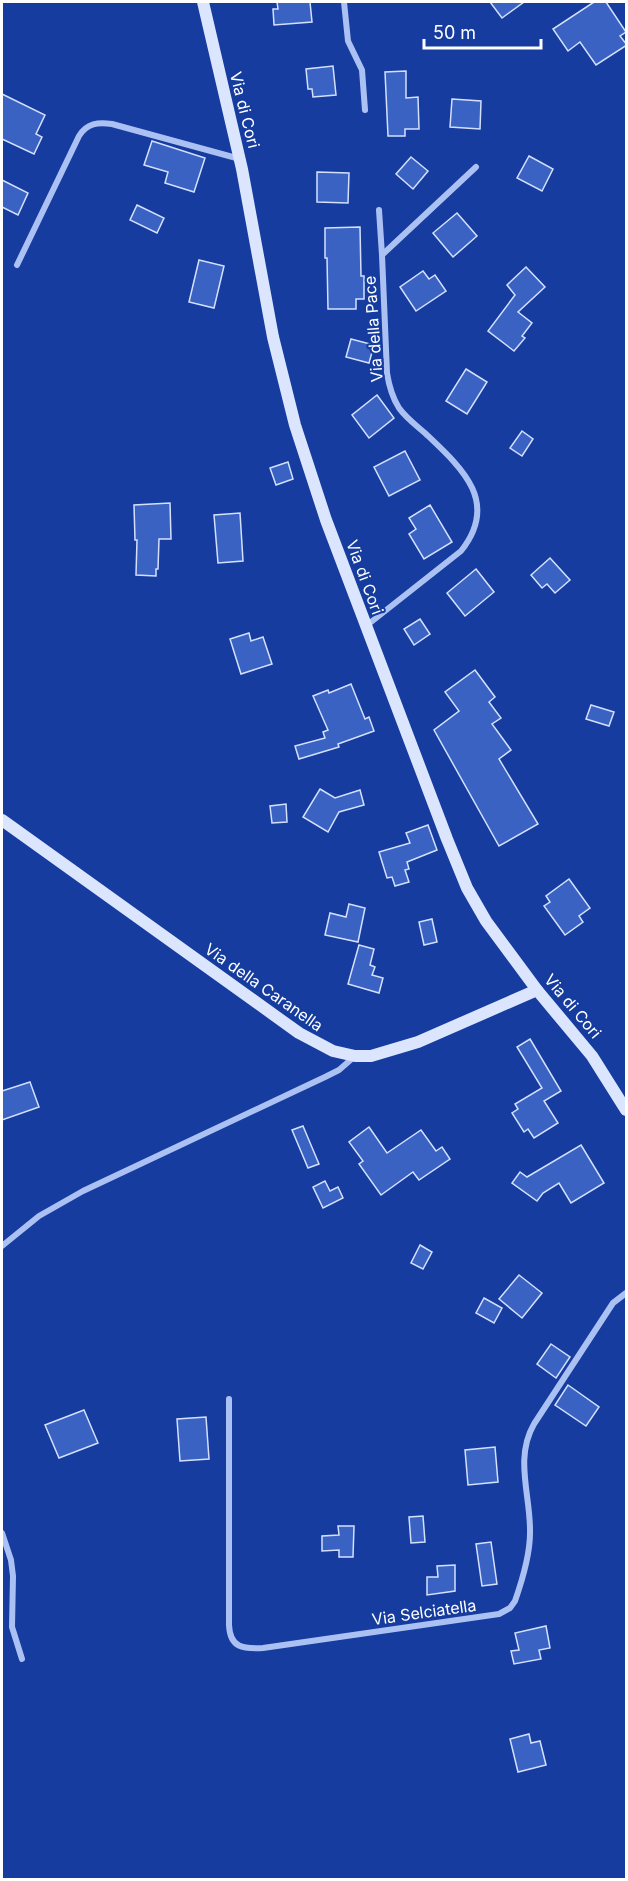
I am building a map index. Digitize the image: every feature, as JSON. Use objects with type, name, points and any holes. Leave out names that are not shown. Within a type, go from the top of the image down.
[{"type":"main road","name":"Via di Cori","points":[[203,2],[240,159],[269,318],[292,417],[317,494],[366,626],[467,888],[493,932],[537,990],[592,1056],[627,1110]]},
{"type":"main road","name":"Via della Caranella","points":[[2,820],[299,1033],[326,1048],[355,1056],[371,1056],[396,1050],[537,990]]},
{"type":"street","points":[[344,2],[348,41],[362,70],[365,110]]},
{"type":"street","points":[[17,265],[79,136],[84,129],[93,124],[112,124],[240,159]]},
{"type":"street","name":"Via della Pace","points":[[366,626],[461,551],[472,533],[478,510],[475,492],[467,477],[405,415],[392,395],[387,373],[382,255],[476,168]]},
{"type":"street","points":[[379,210],[382,255]]},
{"type":"street","points":[[2,1246],[39,1216],[83,1191],[325,1077],[339,1070],[355,1056]]},
{"type":"street","name":"Via Selciatella","points":[[229,1399],[229,1624],[230,1634],[235,1644],[263,1648],[499,1614],[510,1608],[515,1601],[530,1541],[524,1461],[528,1437],[534,1424],[613,1303],[627,1293]]},
{"type":"street","points":[[2,1533],[11,1560],[13,1576],[12,1627],[22,1659]]},
{"type":"building","points":[[277,2],[310,2],[312,22],[274,25],[273,9],[278,9]]},
{"type":"building","points":[[490,2],[524,2],[502,18]]},
{"type":"building","points":[[594,2],[606,2],[626,32],[620,36],[627,45],[596,65],[580,42],[568,51],[553,29]]},
{"type":"building","points":[[333,66],[336,95],[313,97],[312,89],[308,89],[306,69]]},
{"type":"building","points":[[406,71],[406,98],[418,97],[419,129],[405,129],[405,136],[388,136],[385,72]]},
{"type":"building","points":[[2,94],[45,115],[36,134],[42,137],[34,154],[2,139]]},
{"type":"building","points":[[452,99],[481,101],[480,129],[450,127]]},
{"type":"building","points":[[152,141],[205,158],[194,192],[165,183],[168,172],[144,165]]},
{"type":"building","points":[[529,156],[553,169],[542,191],[517,178]]},
{"type":"building","points":[[411,157],[428,171],[413,189],[396,174]]},
{"type":"building","points":[[317,172],[349,173],[348,203],[317,202]]},
{"type":"building","points":[[2,180],[28,193],[18,215],[2,207]]},
{"type":"building","points":[[137,205],[164,218],[157,233],[130,220]]},
{"type":"building","points":[[457,213],[477,236],[453,257],[433,233]]},
{"type":"building","points":[[360,227],[364,299],[356,299],[356,309],[328,309],[325,228]]},
{"type":"building","points":[[199,260],[224,266],[214,308],[189,302]]},
{"type":"building","points":[[526,267],[545,287],[518,312],[532,323],[522,336],[525,338],[514,351],[488,331],[515,295],[507,285]]},
{"type":"building","points":[[423,271],[429,279],[435,275],[446,291],[416,311],[400,287]]},
{"type":"building","points":[[351,339],[374,345],[369,363],[346,357]]},
{"type":"building","points":[[466,369],[487,382],[467,414],[446,401]]},
{"type":"building","points":[[377,395],[394,418],[369,438],[352,415]]},
{"type":"building","points":[[522,431],[533,439],[522,456],[510,448]]},
{"type":"building","points":[[405,451],[420,480],[389,496],[374,467]]},
{"type":"building","points":[[288,462],[293,479],[276,485],[270,468]]},
{"type":"building","points":[[170,503],[171,539],[159,539],[156,576],[136,575],[137,540],[135,540],[134,505]]},
{"type":"building","points":[[430,505],[452,542],[424,559],[409,534],[416,529],[409,518]]},
{"type":"building","points":[[240,513],[243,561],[218,563],[214,515]]},
{"type":"building","points":[[550,558],[570,580],[555,593],[547,584],[542,588],[531,575]]},
{"type":"building","points":[[476,569],[494,592],[465,616],[447,593]]},
{"type":"building","points":[[420,619],[430,634],[414,645],[404,629]]},
{"type":"building","points":[[249,633],[251,641],[263,637],[272,664],[241,674],[230,639]]},
{"type":"building","points":[[475,670],[495,697],[489,702],[501,718],[492,724],[511,750],[499,759],[538,824],[499,846],[434,730],[459,711],[445,692]]},
{"type":"building","points":[[351,684],[365,719],[369,717],[374,731],[338,744],[339,747],[299,759],[295,746],[325,738],[323,732],[328,730],[313,696],[328,690],[329,693]]},
{"type":"building","points":[[591,705],[614,712],[609,726],[586,719]]},
{"type":"building","points":[[320,789],[335,798],[360,790],[364,805],[339,812],[328,832],[303,817]]},
{"type":"building","points":[[286,804],[287,822],[272,823],[270,806]]},
{"type":"building","points":[[428,825],[437,850],[407,862],[409,869],[405,870],[409,882],[395,886],[392,877],[387,878],[379,852],[410,843],[406,833]]},
{"type":"building","points":[[569,879],[590,908],[579,916],[583,922],[565,935],[544,906],[550,902],[546,896]]},
{"type":"building","points":[[349,904],[365,908],[358,942],[325,935],[330,913],[346,917]]},
{"type":"building","points":[[432,919],[437,942],[424,945],[419,922]]},
{"type":"building","points":[[359,945],[374,949],[370,965],[375,967],[372,975],[383,978],[379,993],[348,984]]},
{"type":"building","points":[[530,1039],[561,1091],[544,1101],[558,1123],[534,1138],[528,1129],[524,1132],[512,1113],[518,1109],[515,1104],[542,1088],[517,1047]]},
{"type":"building","points":[[30,1082],[39,1107],[2,1120],[2,1091]]},
{"type":"building","points":[[303,1126],[319,1164],[308,1168],[292,1130]]},
{"type":"building","points":[[369,1127],[387,1153],[421,1130],[436,1151],[442,1147],[450,1159],[419,1180],[413,1172],[381,1195],[359,1164],[363,1161],[349,1142]]},
{"type":"building","points":[[581,1145],[604,1183],[571,1203],[559,1183],[543,1193],[537,1201],[512,1183],[520,1172],[527,1177]]},
{"type":"building","points":[[325,1181],[330,1191],[338,1187],[343,1198],[323,1208],[313,1187]]},
{"type":"building","points":[[420,1245],[432,1252],[423,1269],[411,1263]]},
{"type":"building","points":[[519,1275],[542,1293],[522,1318],[499,1299]]},
{"type":"building","points":[[484,1298],[502,1308],[494,1323],[476,1313]]},
{"type":"building","points":[[551,1344],[570,1357],[556,1378],[537,1364]]},
{"type":"building","points":[[568,1385],[599,1407],[586,1426],[555,1405]]},
{"type":"building","points":[[84,1410],[98,1443],[59,1458],[45,1425]]},
{"type":"building","points":[[206,1417],[209,1459],[180,1461],[177,1419]]},
{"type":"building","points":[[495,1447],[498,1482],[468,1485],[465,1450]]},
{"type":"building","points":[[423,1516],[425,1542],[411,1543],[409,1517]]},
{"type":"building","points":[[338,1526],[354,1526],[353,1557],[339,1557],[339,1550],[322,1551],[322,1536],[339,1535]]},
{"type":"building","points":[[491,1542],[497,1584],[482,1586],[476,1544]]},
{"type":"building","points":[[455,1565],[455,1591],[427,1595],[427,1577],[438,1577],[437,1566]]},
{"type":"building","points":[[546,1626],[550,1648],[539,1650],[541,1659],[514,1664],[511,1651],[519,1650],[515,1633]]},
{"type":"building","points":[[529,1734],[531,1743],[540,1741],[546,1765],[518,1772],[510,1739]]}]
